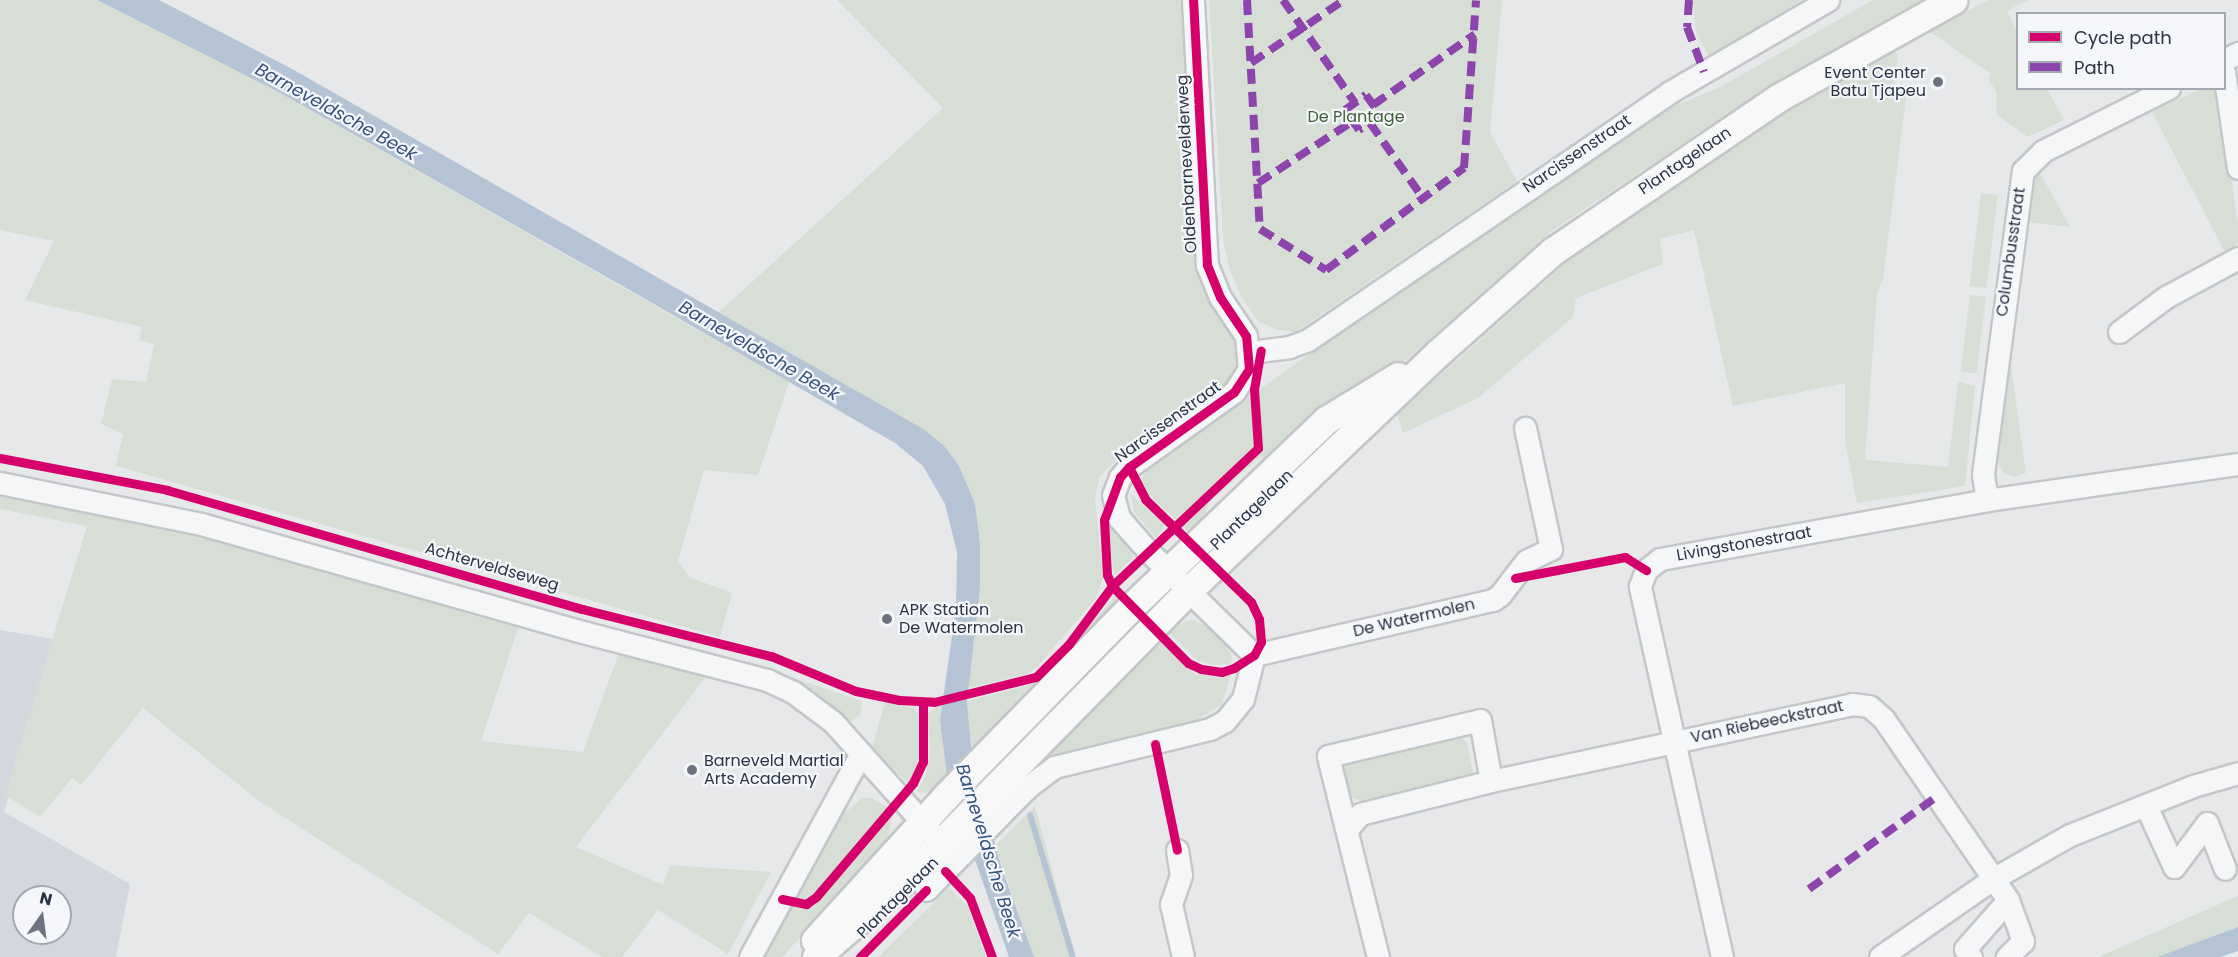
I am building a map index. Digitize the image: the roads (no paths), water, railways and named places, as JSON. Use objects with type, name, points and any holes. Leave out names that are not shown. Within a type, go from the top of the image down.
[{"type":"main road","name":"Plantagelaan","points":[[816,957],[951,843],[988,793],[1188,591],[1438,352],[1553,251],[1778,98],[1953,0]]},
{"type":"main road","name":"Plantagelaan","points":[[801,957],[921,822],[979,762],[1168,571],[1326,420],[1438,352]]},
{"type":"street","name":"Oldenbarnevelderweg","points":[[1193,0],[1207,266],[1220,297],[1246,336],[1250,352]]},
{"type":"street","name":"Narcissenstraat","points":[[1168,571],[1119,518],[1114,489],[1132,465],[1234,392],[1249,369],[1250,352],[1288,347],[1308,340],[1670,92],[1828,0]]},
{"type":"street","points":[[2226,86],[2238,168]]},
{"type":"street","name":"Columbusstraat","points":[[1987,500],[1983,474],[2023,171],[2043,151],[2165,90]]},
{"type":"street","points":[[2119,332],[2166,297],[2238,258]]},
{"type":"street","name":"De Watermolen","points":[[1254,655],[1493,600],[1500,595],[1526,561],[1551,549],[1525,428]]},
{"type":"street","name":"Livingstonestraat","points":[[1718,956],[1676,742],[1640,586],[1646,570],[1660,559],[1987,500],[2238,464]]},
{"type":"street","points":[[0,483],[201,524],[574,630],[768,680],[793,692],[833,722],[921,822],[951,843]]},
{"type":"street","points":[[1168,571],[1254,655]]},
{"type":"street","name":"Plantagelaan","points":[[926,890],[951,843],[991,825],[1029,786],[1065,762],[1155,744],[1210,729],[1225,721],[1243,699],[1254,655]]},
{"type":"street","name":"Van Riebeeckstraat","points":[[1348,828],[1360,814],[1491,781],[1852,704],[1869,706],[1883,718],[1991,880],[2007,900],[2023,941],[2007,957]]},
{"type":"street","points":[[1378,957],[1348,828],[1338,803],[1328,756],[1480,720],[1491,781]]},
{"type":"street","points":[[750,957],[861,753]]},
{"type":"street","points":[[1880,957],[1991,880],[2070,835],[2238,773]]},
{"type":"street","points":[[2146,806],[2174,867],[2207,823],[2225,869]]},
{"type":"street","points":[[1177,850],[1181,875],[1171,904],[1183,957]]},
{"type":"street","points":[[1971,957],[1965,949],[2007,900]]},
{"type":"water","name":"Barneveldsche Beek","points":[[97,0],[159,0],[294,70],[925,430],[945,447],[959,466],[975,504],[980,543],[980,588],[967,701],[972,758],[1001,866],[1034,957],[1009,957],[948,783],[940,720],[956,608],[957,552],[945,504],[923,466],[895,443],[626,288],[275,90]]},
{"type":"water","points":[[2238,927],[2238,951],[2220,957],[2157,957]]},
{"type":"waterway","points":[[1030,815],[1073,957]]},
{"type":"place","name":"Event Center Batu Tjapeu","points":[[1938,82]]},
{"type":"place","name":"APK Station De Watermolen","points":[[887,619]]},
{"type":"place","name":"Barneveld Martial Arts Academy","points":[[692,770]]},
{"type":"park label","name":"De Plantage","points":[[1356,117]]}]
